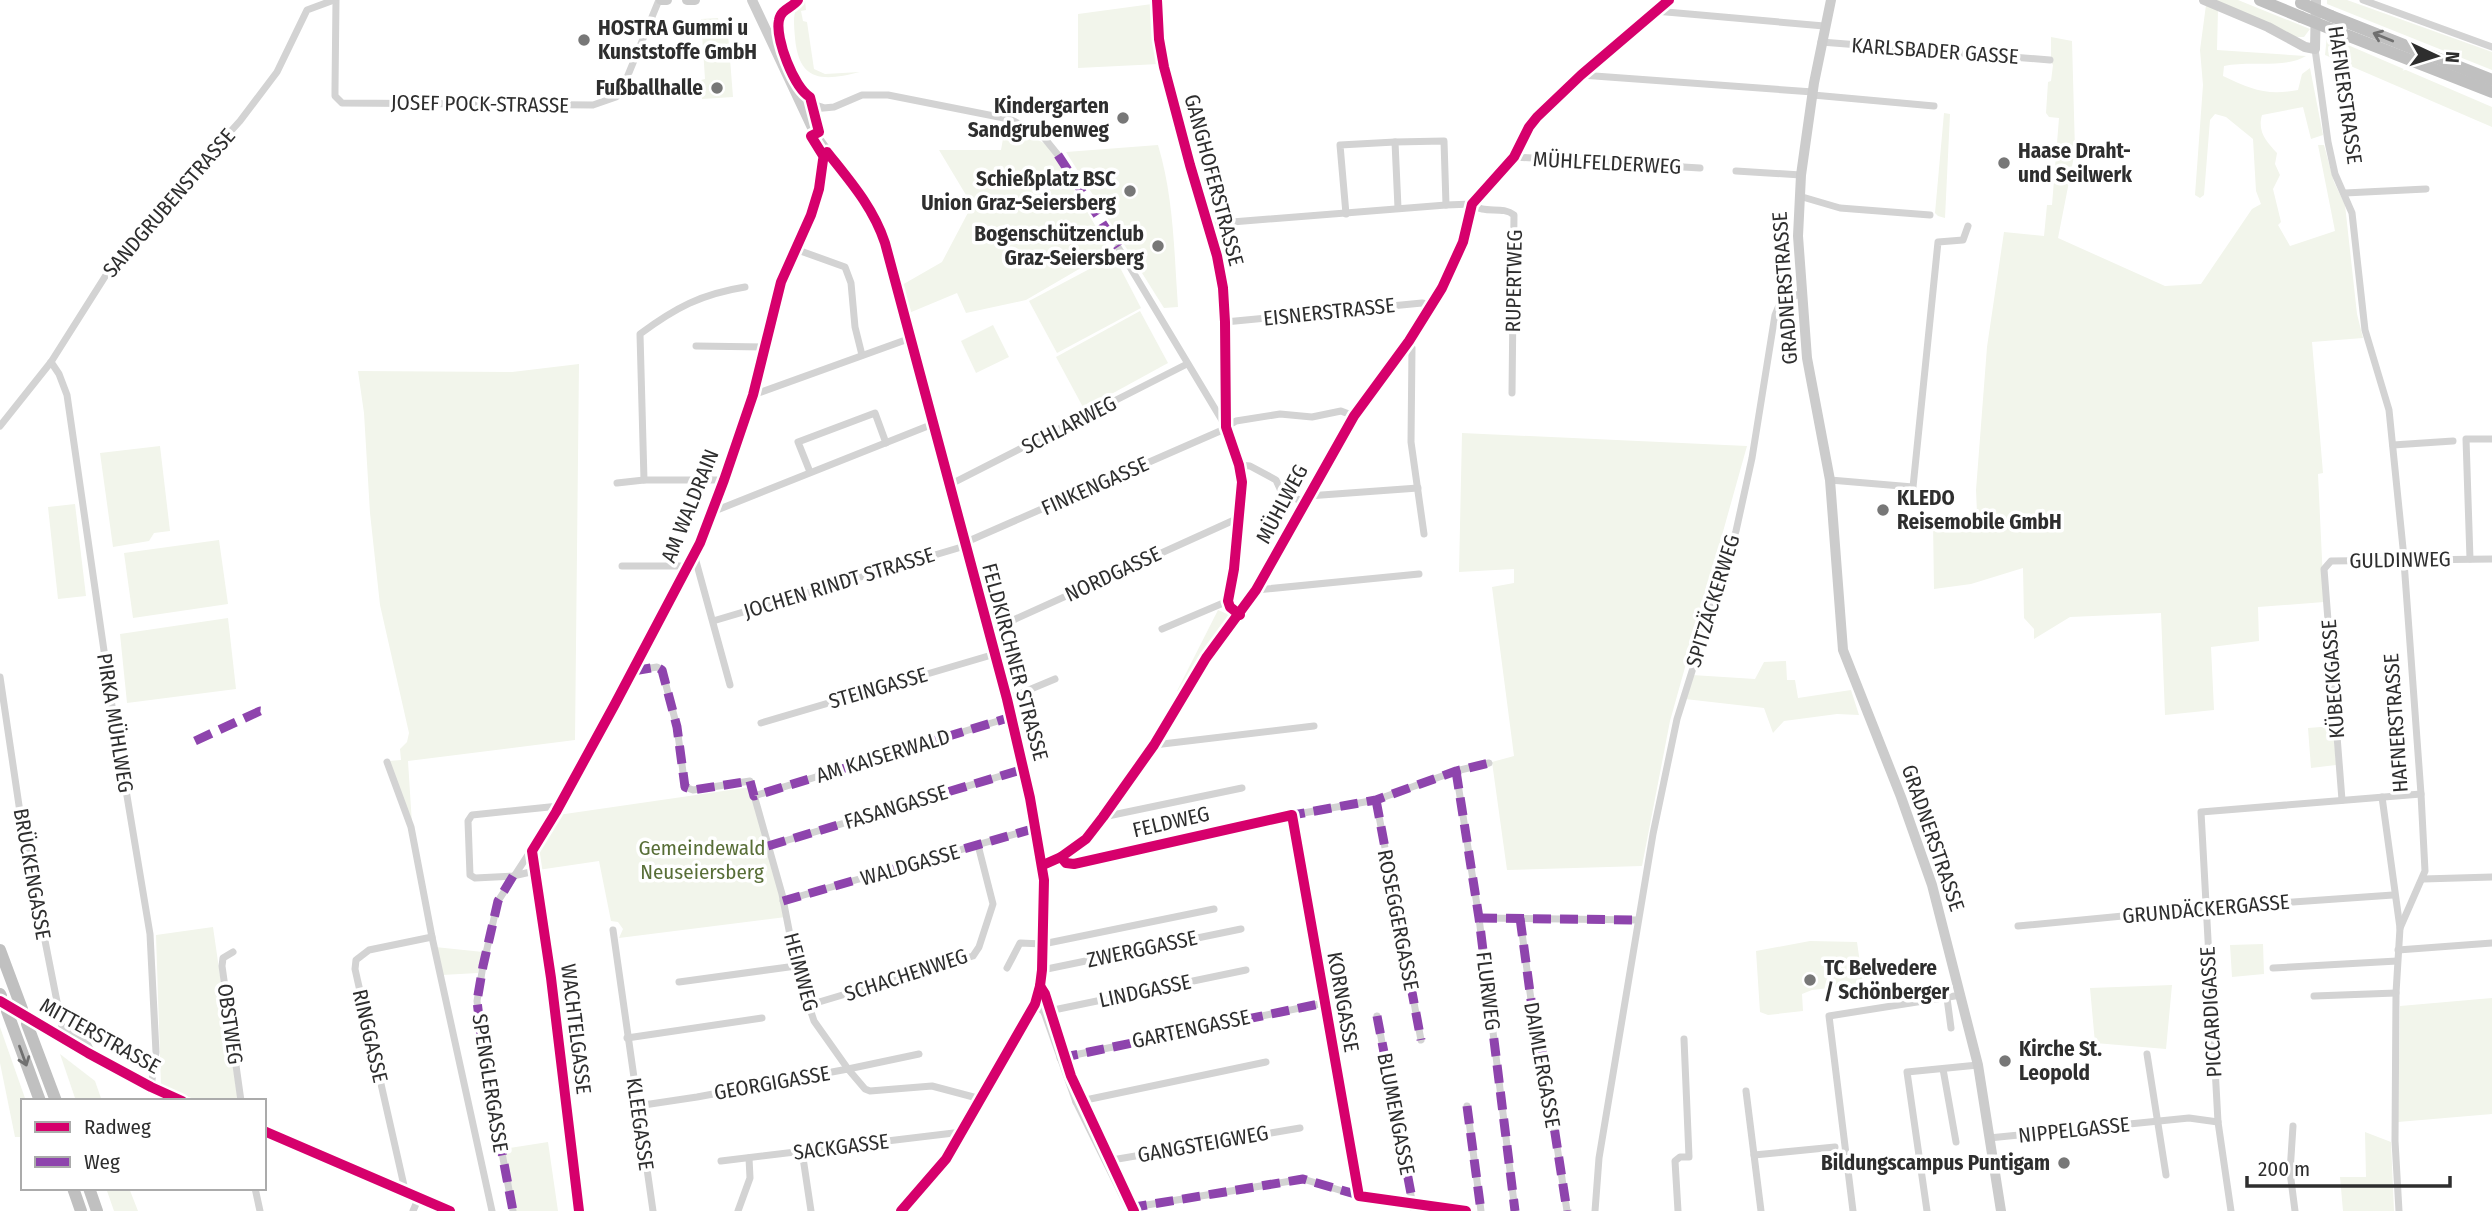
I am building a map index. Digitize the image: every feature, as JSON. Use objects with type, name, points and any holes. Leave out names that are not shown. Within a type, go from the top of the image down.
[{"type":"highway","points":[[2260,0],[2298,7],[2492,92]]},
{"type":"highway","points":[[2331,22],[2492,80]]},
{"type":"highway","points":[[0,950],[22,1009]]},
{"type":"highway","points":[[2,1000],[39,1099]]},
{"type":"highway","points":[[27,1024],[55,1099]]},
{"type":"highway","points":[[74,1190],[81,1211]]},
{"type":"highway","points":[[90,1190],[97,1211]]},
{"type":"street","name":"JOSEF POCK-STRASSE","points":[[335,0],[335,89],[340,102],[593,105],[621,92],[660,0]]},
{"type":"street","name":"SANDGRUBENSTRASSE","points":[[0,426],[51,362],[120,253],[240,121],[277,72],[307,10],[335,0]]},
{"type":"street","points":[[660,0],[667,0]]},
{"type":"street","points":[[687,0],[695,0]]},
{"type":"street","name":"FELDKIRCHNER STRASSE","points":[[752,0],[799,100],[827,152],[862,196],[878,223],[1007,699],[1043,865],[1042,970],[1035,1004],[940,1167],[901,1211]]},
{"type":"street","name":"MÜHLFELDERWEG","points":[[1472,204],[1514,157],[1537,117],[1581,75],[1669,0]]},
{"type":"street","name":"GRADNERSTRASSE","points":[[1831,0],[1821,42],[1799,196],[1801,293],[1807,358],[1830,480],[1843,653],[1932,885],[1978,1065],[2001,1211]]},
{"type":"street","points":[[2204,0],[2268,27],[2305,47],[2315,49]]},
{"type":"street","name":"HAFNERSTRASSE","points":[[2316,0],[2315,49],[2328,142],[2335,174],[2352,214],[2365,330],[2386,400],[2393,445],[2421,794],[2425,871],[2399,928],[2397,961],[2395,1141],[2399,1211]]},
{"type":"street","points":[[2363,0],[2492,47]]},
{"type":"street","name":"KARLSBADER GASSE","points":[[1655,11],[1824,26]]},
{"type":"street","name":"KARLSBADER GASSE","points":[[1821,42],[2050,60]]},
{"type":"street","points":[[1581,75],[1934,106]]},
{"type":"street","points":[[806,113],[813,109],[834,107],[862,95],[874,94],[1009,119],[1041,134],[1058,155]]},
{"type":"street","points":[[799,100],[822,108]]},
{"type":"street","name":"GANGHOFERSTRASSE","points":[[1178,121],[1217,256],[1225,322],[1226,428],[1242,482],[1228,601]]},
{"type":"street","points":[[1346,214],[1340,145],[1444,141],[1446,205]]},
{"type":"street","points":[[1395,142],[1398,208]]},
{"type":"street","name":"AM WALDRAIN","points":[[513,876],[532,851],[559,806],[694,554],[724,480],[753,395],[781,282],[814,207],[822,160],[827,152]]},
{"type":"street","name":"MÜHLFELDERWEG","points":[[1514,157],[1700,168]]},
{"type":"street","points":[[1735,171],[1801,176]]},
{"type":"street","name":"HAFNERSTRASSE","points":[[2345,193],[2426,188]]},
{"type":"street","points":[[1799,196],[1840,208],[1930,215]]},
{"type":"street","points":[[1207,224],[1472,204]]},
{"type":"street","name":"MÜHLWEG","points":[[1043,865],[1061,857],[1086,839],[1154,745],[1206,658],[1240,615],[1354,415],[1432,305],[1456,260],[1472,204]]},
{"type":"street","name":"RUPERTWEG","points":[[1472,204],[1477,209],[1510,211],[1514,215],[1512,393]]},
{"type":"street","points":[[1830,480],[1913,487],[1938,242],[1963,240],[1968,226]]},
{"type":"street","points":[[1118,247],[1226,428],[1236,421],[1280,414],[1312,417],[1341,411],[1354,415]]},
{"type":"street","points":[[795,249],[845,267],[851,283],[855,327],[862,355]]},
{"type":"street","points":[[645,480],[640,334],[665,315],[703,296],[745,287]]},
{"type":"street","name":"SPITZÄCKERWEG","points":[[1595,1211],[1599,1158],[1638,920],[1677,719],[1741,509],[1775,315],[1780,303],[1801,293]]},
{"type":"street","name":"EISNERSTRASSE","points":[[1225,322],[1422,303],[1432,305]]},
{"type":"street","points":[[753,395],[911,338]]},
{"type":"street","points":[[1409,341],[1412,348],[1411,442],[1424,534]]},
{"type":"street","points":[[696,346],[764,347]]},
{"type":"street","name":"PIRKA MÜHLWEG","points":[[51,362],[68,395],[106,665],[150,934],[156,1052],[151,1087]]},
{"type":"street","name":"SCHLARWEG","points":[[949,485],[1187,364]]},
{"type":"street","points":[[810,472],[798,442],[875,413],[886,443]]},
{"type":"street","points":[[712,512],[933,424]]},
{"type":"street","name":"FINKENGASSE","points":[[965,544],[1226,428]]},
{"type":"street","name":"GULDINWEG","points":[[2470,559],[2466,439],[2492,439]]},
{"type":"street","points":[[2393,445],[2453,441]]},
{"type":"street","name":"MÜHLWEG","points":[[1239,465],[1250,466],[1276,480],[1281,491],[1307,499]]},
{"type":"street","name":"AM WALDRAIN","points":[[617,482],[724,480]]},
{"type":"street","points":[[1307,499],[1418,488]]},
{"type":"street","name":"NORDGASSE","points":[[989,631],[1151,556],[1239,520]]},
{"type":"street","name":"JOCHEN RINDT STRASSE","points":[[713,621],[965,544]]},
{"type":"street","points":[[694,554],[730,685]]},
{"type":"street","name":"GULDINWEG","points":[[2331,561],[2492,559]]},
{"type":"street","name":"KÜBECKGASSE","points":[[2331,561],[2324,569],[2342,800]]},
{"type":"street","name":"AM WALDRAIN","points":[[622,566],[688,566]]},
{"type":"street","points":[[1256,590],[1419,574]]},
{"type":"street","points":[[1162,629],[1228,601],[1230,607],[1240,615]]},
{"type":"street","name":"STEINGASSE","points":[[761,723],[995,654]]},
{"type":"street","name":"HEIMWEG","points":[[633,671],[657,667],[662,670],[677,727],[685,787],[693,790],[750,781],[783,901],[796,966],[809,1005],[817,1027],[848,1069]]},
{"type":"street","name":"BRÜCKENGASSE","points":[[0,677],[21,819],[62,1027],[87,1043],[93,1055]]},
{"type":"street","name":"FELDKIRCHNER STRASSE","points":[[1007,699],[1055,679]]},
{"type":"street","name":"AM KAISERWALD","points":[[754,796],[1011,717]]},
{"type":"street","points":[[1154,745],[1314,726]]},
{"type":"street","points":[[387,762],[408,815],[492,1211]]},
{"type":"street","name":"FELDWEG","points":[[1061,857],[1066,863],[1074,864],[1292,815],[1376,800],[1456,771],[1489,763]]},
{"type":"street","name":"FASANGASSE","points":[[768,846],[1024,769]]},
{"type":"street","name":"FLURWEG","points":[[1456,771],[1479,918],[1515,1211]]},
{"type":"street","points":[[1103,817],[1242,788]]},
{"type":"street","points":[[2342,800],[2421,794]]},
{"type":"street","points":[[2382,797],[2399,928]]},
{"type":"street","name":"ROSEGGERGASSE","points":[[1376,800],[1421,1040]]},
{"type":"street","name":"PICCARDIGASSE","points":[[2231,1211],[2218,1122],[2201,812],[2342,800]]},
{"type":"street","points":[[535,871],[513,876],[475,878],[470,875],[468,821],[472,815],[559,806]]},
{"type":"street","name":"KORNGASSE","points":[[1292,815],[1359,1196]]},
{"type":"street","name":"WALDGASSE","points":[[783,901],[1036,828]]},
{"type":"street","name":"SCHACHENWEG","points":[[809,1005],[973,956],[979,947],[993,904],[978,845]]},
{"type":"street","name":"WACHTELGASSE","points":[[532,851],[553,991],[579,1211]]},
{"type":"street","name":"SPENGLERGASSE","points":[[513,876],[498,901],[477,1001],[484,1058],[513,1211]]},
{"type":"street","points":[[2423,879],[2492,877]]},
{"type":"street","name":"GRUNDÄCKERGASSE","points":[[2018,926],[2206,908],[2393,895]]},
{"type":"street","points":[[1007,968],[1020,943],[1043,944],[1214,909]]},
{"type":"street","points":[[1479,918],[1638,920]]},
{"type":"street","name":"DAIMLERGASSE","points":[[1520,918],[1534,1022],[1539,1029],[1567,1211]]},
{"type":"street","name":"ZWERGGASSE","points":[[1042,970],[1241,929]]},
{"type":"street","name":"KLEEGASSE","points":[[614,930],[653,1211]]},
{"type":"street","name":"RINGGASSE","points":[[405,1190],[355,969],[356,960],[369,950],[432,937]]},
{"type":"street","points":[[2398,950],[2492,943]]},
{"type":"street","name":"OBSTWEG","points":[[233,952],[223,958],[222,966],[241,1099]]},
{"type":"street","points":[[2273,968],[2397,961]]},
{"type":"street","points":[[679,982],[796,966]]},
{"type":"street","name":"LINDGASSE","points":[[1044,1012],[1246,970]]},
{"type":"street","points":[[2314,996],[2396,993]]},
{"type":"street","points":[[1853,1211],[1829,1016],[1961,995]]},
{"type":"street","points":[[1947,998],[1951,1028]]},
{"type":"street","name":"MITTERSTRASSE","points":[[2,1000],[59,1038],[178,1099]]},
{"type":"street","name":"GARTENGASSE","points":[[1060,1058],[1324,1003]]},
{"type":"street","points":[[1035,1004],[1044,1012],[1076,1101],[1130,1210],[1303,1179],[1359,1196],[1413,1207],[1466,1211]]},
{"type":"street","name":"BLUMENGASSE","points":[[1377,1016],[1413,1207]]},
{"type":"street","points":[[627,1038],[762,1018]]},
{"type":"street","points":[[1678,1211],[1675,1161],[1680,1157],[1689,1157],[1684,1038]]},
{"type":"street","points":[[848,1069],[919,1054]]},
{"type":"street","name":"NIPPELGASSE","points":[[2147,1054],[2166,1175]]},
{"type":"street","points":[[1076,1101],[1266,1062]]},
{"type":"street","points":[[1927,1211],[1907,1072],[1978,1065]]},
{"type":"street","name":"GEORGIGASSE","points":[[637,1105],[848,1069],[865,1089],[870,1091],[932,1086],[981,1099]]},
{"type":"street","points":[[1943,1069],[1956,1142]]},
{"type":"street","points":[[1746,1091],[1760,1211]]},
{"type":"street","points":[[1467,1106],[1481,1211]]},
{"type":"street","name":"NIPPELGASSE","points":[[1989,1138],[2189,1118],[2218,1122]]},
{"type":"street","points":[[2293,1126],[2290,1172],[2295,1211]]},
{"type":"street","name":"GANGSTEIGWEG","points":[[1106,1161],[1300,1128]]},
{"type":"street","points":[[266,1132],[450,1211]]},
{"type":"street","name":"SACKGASSE","points":[[720,1161],[962,1132]]},
{"type":"street","points":[[1754,1155],[1835,1147]]},
{"type":"street","points":[[802,1151],[811,1211]]},
{"type":"street","points":[[738,1211],[750,1178],[748,1158]]},
{"type":"street","points":[[255,1190],[260,1211]]},
{"type":"street","points":[[413,1211],[419,1198]]},
{"type":"green space","points":[[800,0],[805,0],[806,10],[801,11],[803,21],[807,22],[814,69],[825,74],[860,72],[825,77],[808,71],[802,64],[797,53],[794,23]]},
{"type":"green space","points":[[2213,0],[2238,0],[2310,29],[2304,37],[2295,37]]},
{"type":"green space","points":[[2327,0],[2347,0],[2492,52],[2492,70],[2327,4]]},
{"type":"green space","points":[[1152,4],[1159,64],[1078,68],[1078,14]]},
{"type":"green space","points":[[2206,5],[2218,9],[2217,50],[2306,56],[2288,62],[2224,66],[2223,76],[2259,90],[2287,92],[2298,90],[2302,74],[2310,68],[2323,135],[2311,139],[2303,107],[2262,115],[2262,132],[2277,153],[2275,164],[2280,175],[2273,189],[2281,222],[2278,225],[2290,246],[2335,231],[2318,145],[2324,145],[2334,182],[2345,205],[2357,314],[2363,338],[2312,342],[2323,473],[2318,474],[2324,602],[2258,607],[2259,641],[2211,647],[2214,710],[2165,715],[2161,613],[2070,617],[2034,639],[2034,629],[2024,618],[2023,568],[1971,584],[1934,589],[1933,521],[1977,513],[1976,490],[1987,347],[2004,232],[2044,236],[2047,205],[2052,205],[2059,118],[2049,117],[2046,113],[2048,82],[2051,81],[2053,65],[2051,37],[2072,41],[2075,151],[2058,238],[2165,286],[2201,284],[2252,209],[2261,204],[2256,191],[2253,139],[2226,117],[2215,114],[2210,120],[2204,195],[2200,198],[2195,195],[2203,85],[2200,50]]},
{"type":"green space","points":[[718,18],[719,22],[727,21],[733,97],[702,99],[701,80],[705,79],[701,19]]},
{"type":"green space","points":[[2327,36],[2492,107],[2492,127],[2325,55]]},
{"type":"green space","points":[[1944,113],[1950,114],[1945,218],[1935,213]]},
{"type":"green space","points":[[1006,122],[1049,146],[1110,251],[1026,300],[966,313],[957,293],[909,313],[902,285],[942,262],[972,205],[939,150],[1001,150]]},
{"type":"green space","name":"Schießplatz BSC Union Graz-Seiersberg","points":[[1158,145],[1170,205],[1178,307],[1164,308],[1066,152]]},
{"type":"green space","points":[[1114,256],[1141,308],[1057,353],[1029,301]]},
{"type":"green space","points":[[1140,311],[1168,363],[1084,409],[1056,357]]},
{"type":"green space","points":[[993,325],[1009,357],[976,373],[961,341]]},
{"type":"green space","points":[[579,364],[575,740],[408,761],[412,824],[389,761],[401,760],[400,749],[407,742],[409,733],[380,605],[358,371],[512,372]]},
{"type":"green space","points":[[1462,433],[1747,446],[1670,721],[1642,866],[1507,870],[1492,762],[1514,756],[1492,587],[1514,583],[1514,569],[1459,572]]},
{"type":"green space","points":[[160,446],[170,531],[154,533],[149,541],[113,547],[100,453]]},
{"type":"green space","points":[[75,504],[86,596],[58,599],[48,507]]},
{"type":"green space","points":[[219,540],[228,604],[133,618],[124,553]]},
{"type":"green space","points":[[1218,610],[1234,617],[1180,694],[1177,691]]},
{"type":"green space","points":[[228,618],[236,689],[127,703],[120,634]]},
{"type":"green space","points":[[1786,661],[1787,680],[1795,680],[1798,698],[1851,690],[1859,715],[1837,714],[1784,721],[1773,733],[1764,708],[1685,699],[1692,675],[1755,679],[1764,662]]},
{"type":"green space","points":[[2333,726],[2336,765],[2311,768],[2308,728]]},
{"type":"green space","name":"Gemeindewald Neuseiersberg","points":[[751,787],[786,917],[619,938],[623,929],[618,922],[611,921],[599,861],[538,870],[539,847],[558,815]]},
{"type":"green space","points":[[213,927],[238,1099],[194,1099],[161,1086],[156,935]]},
{"type":"green space","name":"TC Belvedere / Schönberger","points":[[1810,941],[1857,942],[1863,984],[1812,990],[1802,994],[1803,1011],[1768,1015],[1760,1012],[1756,951]]},
{"type":"green space","points":[[2263,944],[2264,974],[2232,977],[2230,945]]},
{"type":"green space","points":[[435,947],[483,952],[478,973],[442,975]]},
{"type":"green space","points":[[2172,985],[2166,1049],[2095,1043],[2090,988]]},
{"type":"green space","points":[[2492,998],[2492,1114],[2398,1122],[2400,1006]]},
{"type":"green space","points":[[0,1027],[25,1099],[21,1099],[21,1137],[15,1137],[0,1063]]},
{"type":"green space","points":[[60,1054],[95,1081],[101,1099],[75,1099]]},
{"type":"green space","points":[[2365,1132],[2391,1142],[2394,1211],[2343,1211],[2340,1177],[2366,1177]]},
{"type":"green space","points":[[548,1142],[558,1211],[515,1211],[503,1149]]},
{"type":"green space","points":[[107,1190],[130,1190],[138,1211],[114,1211]]},
{"type":"marked path","points":[[1058,155],[1118,247]]},
{"type":"marked path","points":[[633,671],[657,667],[662,670],[677,727],[685,787],[693,790],[750,781],[754,796],[1011,717]]},
{"type":"marked path","points":[[195,741],[260,711],[269,712]]},
{"type":"marked path","points":[[1287,816],[1376,800],[1456,771],[1489,763]]},
{"type":"marked path","points":[[768,846],[1024,769]]},
{"type":"marked path","points":[[1456,771],[1479,918],[1515,1211]]},
{"type":"marked path","points":[[1376,800],[1421,1040]]},
{"type":"marked path","points":[[783,901],[1036,828]]},
{"type":"marked path","points":[[513,876],[498,901],[477,1001],[484,1058],[513,1211]]},
{"type":"marked path","points":[[1479,918],[1638,920]]},
{"type":"marked path","points":[[1520,918],[1534,1022],[1539,1029],[1567,1211]]},
{"type":"marked path","points":[[1060,1058],[1324,1003]]},
{"type":"marked path","points":[[1377,1016],[1414,1209]]},
{"type":"marked path","points":[[1467,1106],[1481,1211]]},
{"type":"marked path","points":[[1129,1208],[1303,1179],[1362,1196]]},
{"type":"cycle path","points":[[798,0],[780,16],[780,38],[792,73],[810,97],[819,132],[811,136],[824,157]]},
{"type":"cycle path","points":[[1157,0],[1164,67],[1217,256],[1223,288],[1226,427],[1242,482],[1234,569],[1228,601],[1230,607],[1240,615]]},
{"type":"cycle path","points":[[1043,865],[1061,857],[1086,839],[1154,745],[1206,658],[1256,590],[1354,416],[1409,341],[1442,288],[1463,242],[1472,204],[1514,157],[1537,117],[1581,75],[1669,0]]},
{"type":"cycle path","points":[[579,1211],[551,978],[532,851],[615,704],[700,543],[753,395],[781,282],[811,215],[827,152],[867,206],[885,243],[1007,699],[1030,798],[1044,880],[1042,970],[1035,1004],[946,1159],[901,1211]]},
{"type":"cycle path","points":[[1061,857],[1066,863],[1074,864],[1292,815],[1359,1196],[1466,1211]]},
{"type":"cycle path","points":[[1040,986],[1045,994],[1071,1076],[1134,1211]]},
{"type":"cycle path","points":[[0,1001],[88,1053],[178,1099]]},
{"type":"cycle path","points":[[266,1132],[450,1211]]},
{"type":"place","name":"HOSTRA Gummi u Kunststoffe GmbH","points":[[584,40]]},
{"type":"place","name":"Fußballhalle","points":[[717,88]]},
{"type":"place","name":"Kindergarten Sandgrubenweg","points":[[1123,118]]},
{"type":"place","name":"Haase Draht- und Seilwerk","points":[[2004,163]]},
{"type":"place","name":"Schießplatz BSC Union Graz-Seiersberg","points":[[1130,191]]},
{"type":"place","name":"Bogenschützenclub Graz-Seiersberg","points":[[1158,246]]},
{"type":"place","name":"KLEDO Reisemobile GmbH","points":[[1883,510]]},
{"type":"place","name":"TC Belvedere / Schönberger","points":[[1810,980]]},
{"type":"place","name":"Kirche St. Leopold","points":[[2005,1061]]},
{"type":"place","name":"Bildungscampus Puntigam","points":[[2064,1163]]}]
